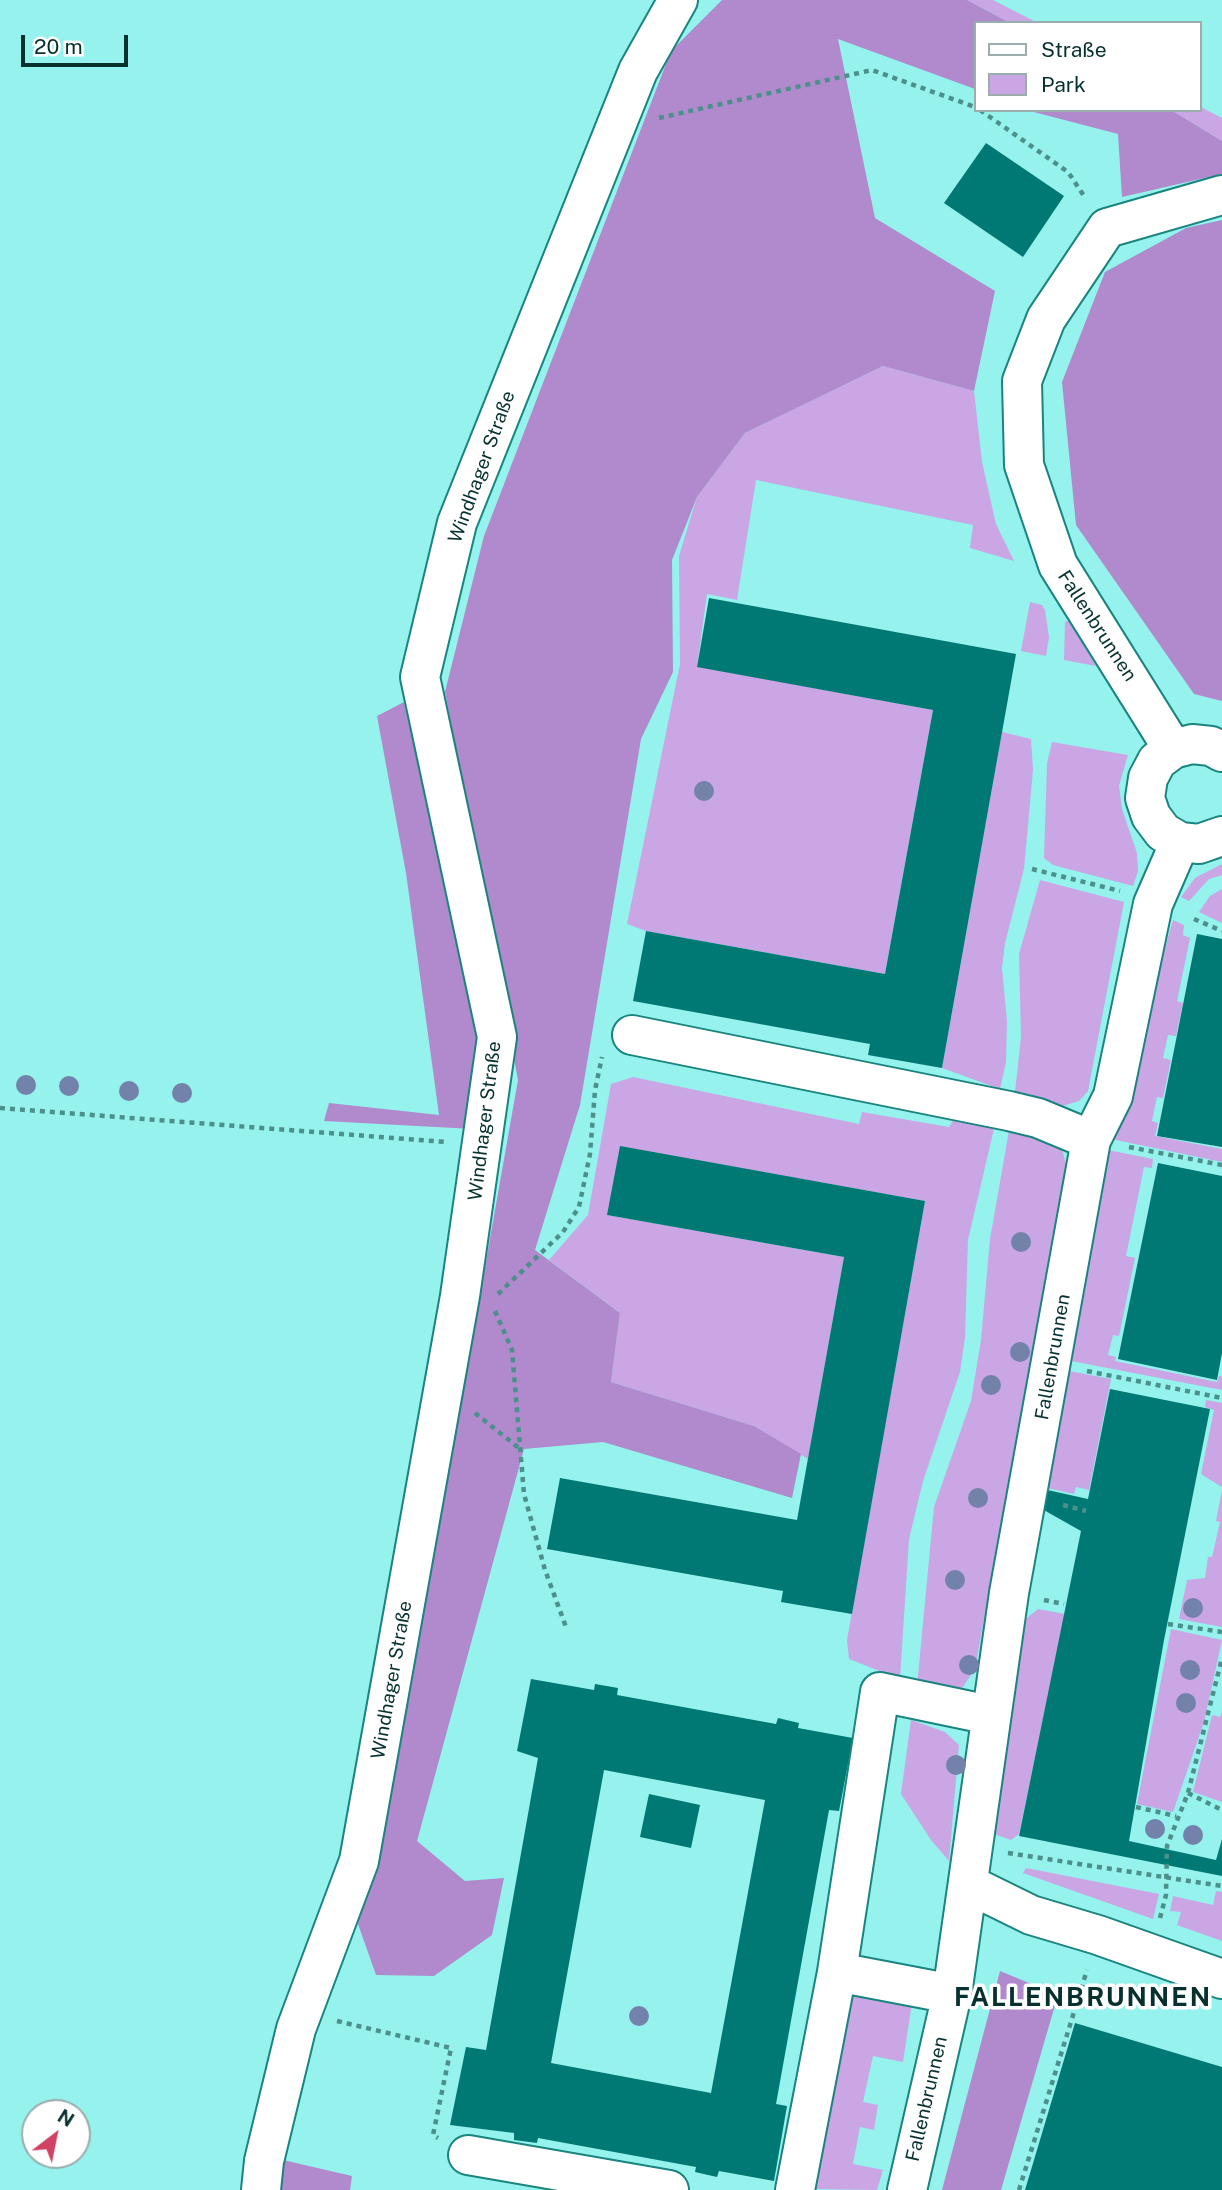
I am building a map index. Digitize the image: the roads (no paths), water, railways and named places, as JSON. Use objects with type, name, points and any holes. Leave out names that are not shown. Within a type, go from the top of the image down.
[{"type":"street","name":"Windhager Straße","points":[[261,2190],[264,2161],[296,2029],[359,1861],[444,1389],[484,1145],[498,1037],[420,677],[457,523],[638,71],[678,0]]},
{"type":"street","name":"Fallenbrunnen","points":[[1173,749],[1058,565],[1024,465],[1022,382],[1046,319],[1107,228],[1222,195]]},
{"type":"street","points":[[1222,752],[1212,747],[1192,744],[1173,749],[1157,761],[1148,778],[1145,798],[1151,816],[1163,832],[1180,842],[1199,845],[1222,836]]},
{"type":"street","name":"Fallenbrunnen","points":[[907,2190],[952,1994],[970,1885],[990,1715],[1009,1593],[1091,1140],[1113,1096],[1153,904],[1180,842]]},
{"type":"street","points":[[632,1035],[1009,1111],[1038,1118],[1091,1140]]},
{"type":"street","points":[[795,2190],[837,1972],[880,1692],[990,1715]]},
{"type":"street","points":[[970,1885],[1031,1915],[1222,1979]]},
{"type":"street","points":[[837,1972],[952,1994]]},
{"type":"street","points":[[468,2155],[669,2190]]},
{"type":"district","name":"FALLENBRUNNEN","points":[[1083,1998]]}]
